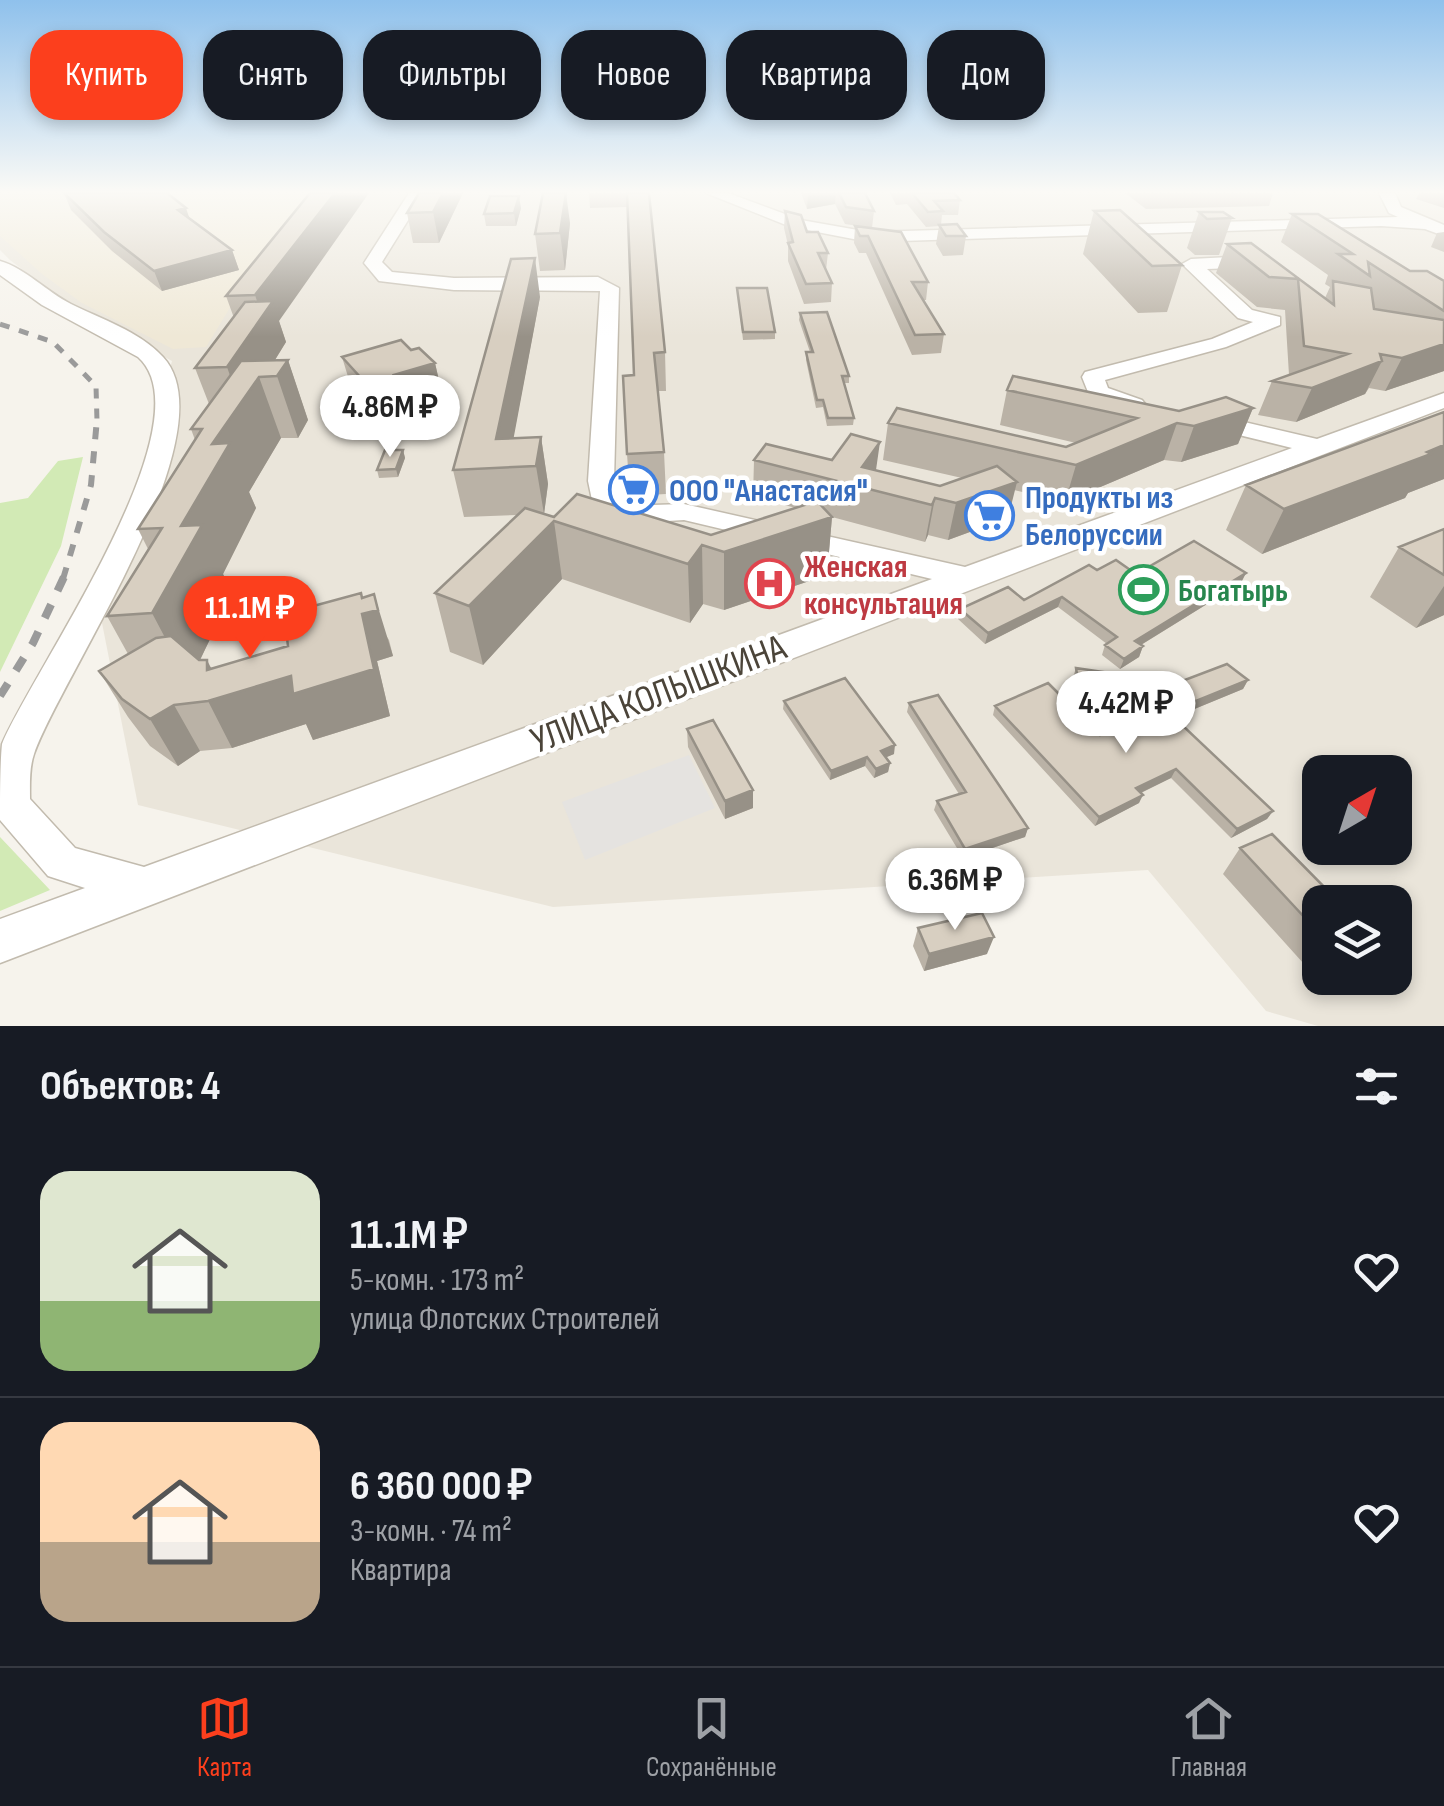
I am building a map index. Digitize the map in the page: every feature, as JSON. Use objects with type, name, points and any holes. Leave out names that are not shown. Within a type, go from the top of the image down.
[{"type":"street","points":[[387,241],[373,263],[386,276],[454,284],[598,283],[610,288],[601,480],[605,508],[617,515],[684,512],[969,578]]},
{"type":"street","points":[[1152,408],[1104,396],[1098,392],[1093,377],[1219,342],[1274,321],[1245,314],[1191,264],[1252,263],[1223,241]]},
{"type":"street","points":[[0,266],[158,364],[169,394],[168,434],[117,563],[7,765],[12,806],[62,863],[140,885]]},
{"type":"street","name":"УЛИЦА КОЛЫШКИНА","points":[[0,941],[140,885],[1444,400]]},
{"type":"street","points":[[1185,416],[1316,446]]},
{"type":"shaded area","points":[[0,241],[1444,241],[1444,1026],[1318,1026],[1266,1011],[1148,870],[553,907],[138,805],[102,623],[172,361],[70,306],[10,260],[0,250]]},
{"type":"shaded area","points":[[5,241],[279,241],[259,260],[206,347],[173,349],[82,303]]},
{"type":"shaded area","points":[[689,755],[715,808],[585,860],[562,802]]},
{"type":"green space","points":[[83,457],[61,546],[0,672],[0,503],[28,498],[58,461]]},
{"type":"green space","points":[[0,837],[50,890],[0,911]]},
{"type":"building","points":[[115,241],[220,241],[232,250],[154,271]]},
{"type":"building","points":[[271,241],[297,241],[255,295],[226,296]]},
{"type":"building","points":[[629,241],[654,241],[665,352],[654,353],[664,452],[627,454],[623,376],[634,375]]},
{"type":"building","points":[[822,241],[828,253],[818,253],[832,283],[806,284],[788,243]]},
{"type":"building","points":[[870,241],[906,241],[928,282],[912,282],[944,334],[915,335]]},
{"type":"building","points":[[1126,241],[1155,241],[1182,265],[1152,266]]},
{"type":"building","points":[[1333,241],[1361,241],[1410,271],[1427,271],[1444,281],[1444,311],[1368,262],[1370,276],[1338,254],[1353,254]]},
{"type":"building","points":[[1251,243],[1334,305],[1333,281],[1371,288],[1374,309],[1444,320],[1444,344],[1402,358],[1380,354],[1382,361],[1312,388],[1272,381],[1348,354],[1304,346],[1298,279],[1269,277],[1227,244]]},
{"type":"building","points":[[535,258],[496,439],[541,437],[536,466],[453,470],[511,259]]},
{"type":"building","points":[[737,288],[767,288],[775,332],[743,332]]},
{"type":"building","points":[[273,301],[227,367],[195,368],[245,302]]},
{"type":"building","points":[[827,312],[849,376],[842,376],[854,418],[828,418],[823,400],[817,400],[806,352],[813,352],[800,313]]},
{"type":"building","points":[[401,340],[411,350],[419,348],[435,363],[394,375],[400,382],[372,390],[342,357]]},
{"type":"building","points":[[288,360],[277,376],[259,377],[212,444],[230,443],[181,526],[202,525],[152,613],[107,616],[162,528],[138,529],[202,429],[191,429],[241,361]]},
{"type":"building","points":[[1013,376],[1179,411],[1226,397],[1253,408],[1194,426],[1177,423],[1076,465],[888,423],[897,408],[1066,447],[1137,418],[1007,390]]},
{"type":"building","points":[[1444,412],[1444,445],[1427,452],[1431,454],[1284,509],[1246,485]]},
{"type":"building","points":[[851,434],[880,442],[862,467],[940,486],[997,466],[1017,482],[956,503],[935,498],[932,505],[754,460],[766,444],[832,460]]},
{"type":"building","points":[[385,450],[403,450],[396,469],[377,470]]},
{"type":"building","points":[[577,494],[711,535],[817,501],[832,517],[724,552],[702,545],[688,564],[554,521],[469,606],[435,593],[525,508],[554,517]]},
{"type":"building","points":[[1444,529],[1444,575],[1399,547]]},
{"type":"building","name":"Богатырь","points":[[1194,541],[1246,573],[1135,641],[1143,646],[1124,659],[1105,645],[1117,637],[1062,597],[988,633],[960,609],[1008,587],[1024,600],[1089,565],[1097,570],[1116,560],[1136,574]]},
{"type":"building","points":[[361,593],[362,598],[374,594],[378,610],[362,614],[374,669],[293,694],[291,676],[208,701],[174,705],[150,719],[122,699],[99,671],[156,638],[171,636],[199,660],[207,660],[207,670],[288,646],[284,614]]},
{"type":"building","points":[[1227,664],[1248,680],[1196,701],[1079,687],[1076,668],[1177,683]]},
{"type":"building","points":[[845,678],[895,745],[881,751],[890,763],[876,769],[867,757],[831,771],[784,701]]},
{"type":"building","points":[[1048,683],[1100,735],[1163,707],[1273,811],[1237,829],[1176,769],[1136,788],[1143,795],[1099,817],[995,706]]},
{"type":"building","points":[[938,695],[1028,828],[965,849],[937,801],[966,792],[909,703]]},
{"type":"building","points":[[713,720],[753,790],[725,801],[687,729]]},
{"type":"building","points":[[1272,834],[1322,885],[1302,885],[1302,915],[1240,848]]},
{"type":"building","points":[[982,913],[994,937],[929,954],[918,928]]},
{"type":"railway","points":[[0,324],[53,342],[96,386],[97,419]]},
{"type":"railway","points":[[63,579],[91,485],[97,419]]},
{"type":"railway","points":[[0,696],[33,643],[64,577]]},
{"type":"place","name":"ООО \"Анастасия\"","points":[[634,490]]},
{"type":"place","name":"Продукты из Белоруссии","points":[[990,515]]},
{"type":"place","name":"Женская консультация","points":[[769,584]]},
{"type":"place","name":"Богатырь","points":[[1143,590]]}]
